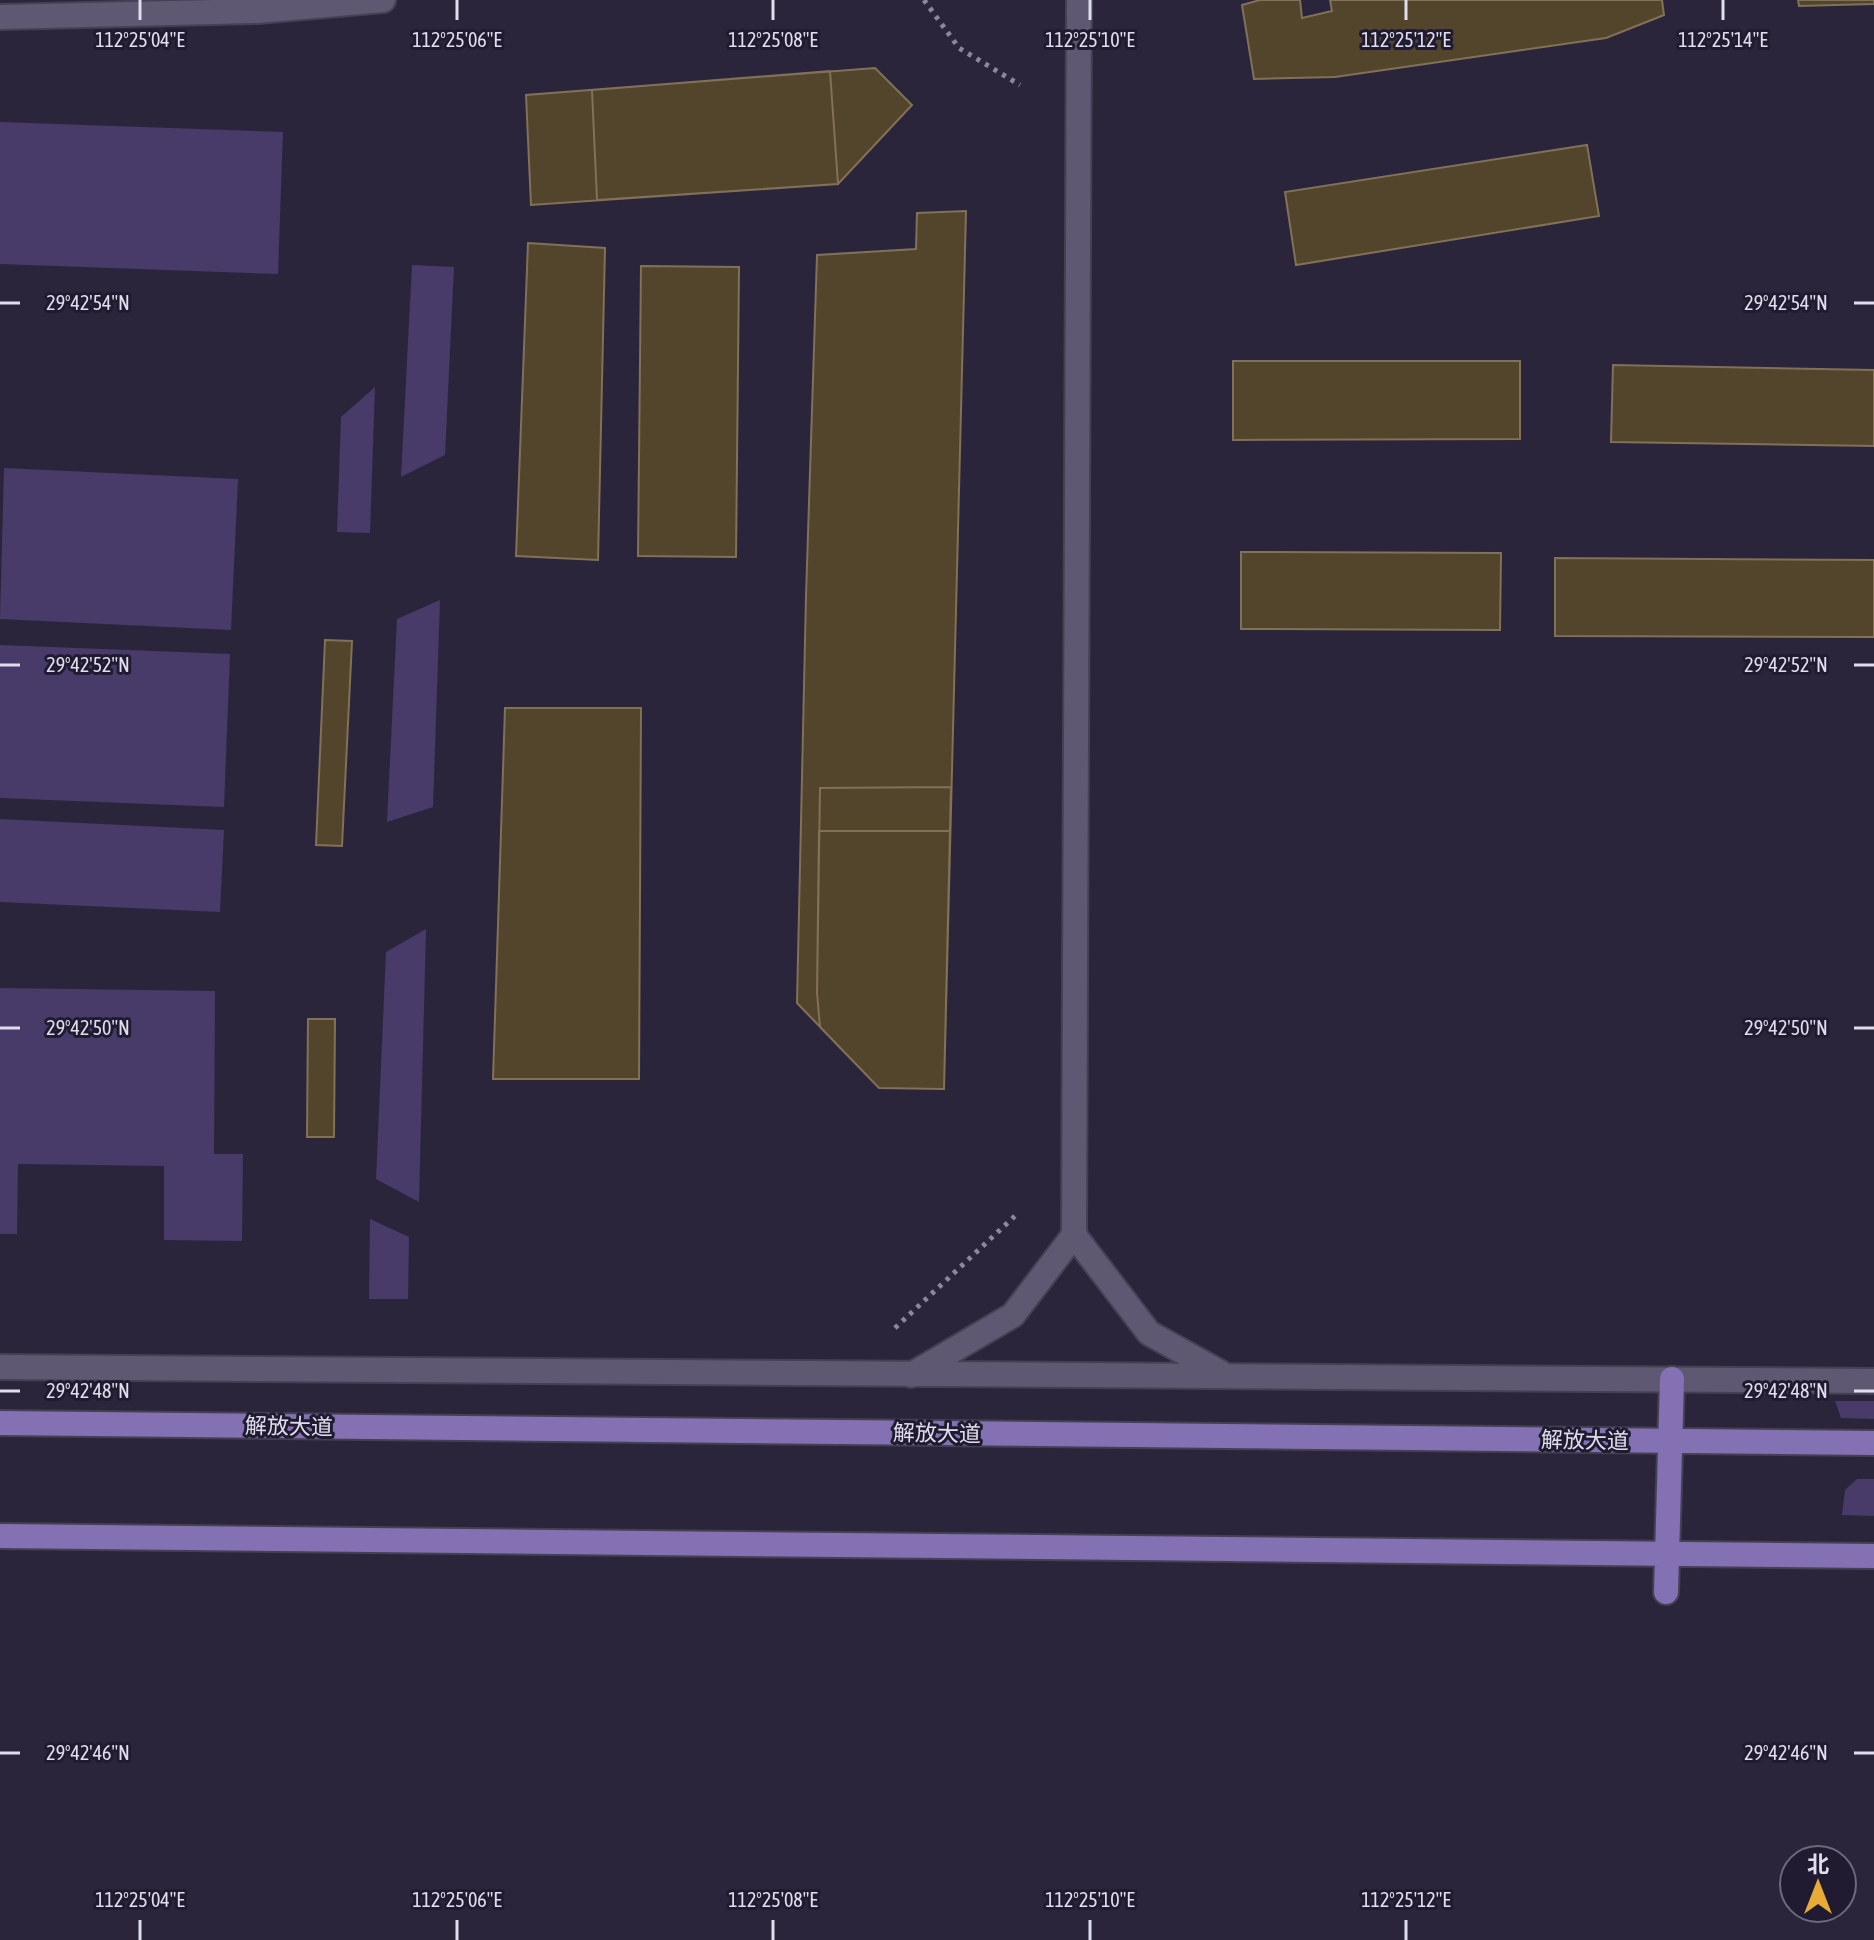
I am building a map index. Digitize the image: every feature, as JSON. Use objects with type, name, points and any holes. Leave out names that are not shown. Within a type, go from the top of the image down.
[{"type":"main road","points":[[1666,1592],[1672,1379]]},
{"type":"main road","name":"解放大道","points":[[0,1423],[1874,1443]]},
{"type":"main road","points":[[0,1536],[1874,1556]]},
{"type":"street","points":[[0,17],[258,11],[383,0]]},
{"type":"street","points":[[910,1376],[1013,1315],[1074,1235],[1079,0]]},
{"type":"street","points":[[1074,1235],[1149,1333],[1224,1374]]},
{"type":"street","points":[[0,1367],[1874,1381]]},
{"type":"path","points":[[924,0],[959,48],[1020,85]]},
{"type":"path","points":[[895,1328],[1016,1215]]},
{"type":"shaded area","points":[[0,122],[283,132],[278,274],[0,264]]},
{"type":"shaded area","points":[[412,265],[454,267],[445,455],[401,477]]},
{"type":"shaded area","points":[[375,387],[370,533],[337,532],[341,417]]},
{"type":"shaded area","points":[[4,468],[238,479],[231,630],[0,619]]},
{"type":"shaded area","points":[[440,600],[433,807],[387,822],[397,619]]},
{"type":"shaded area","points":[[0,645],[230,654],[224,807],[0,798]]},
{"type":"shaded area","points":[[0,819],[224,830],[220,912],[0,902]]},
{"type":"shaded area","points":[[426,929],[419,1202],[376,1179],[386,952]]},
{"type":"shaded area","points":[[0,988],[215,991],[214,1154],[243,1154],[242,1241],[164,1240],[164,1166],[18,1164],[17,1234],[0,1234]]},
{"type":"shaded area","points":[[370,1219],[409,1237],[408,1299],[369,1299]]},
{"type":"shaded area","points":[[1835,1401],[1874,1401],[1874,1419],[1841,1418]]},
{"type":"shaded area","points":[[1857,1479],[1874,1479],[1874,1516],[1842,1515],[1845,1490]]},
{"type":"building","points":[[1260,0],[1300,0],[1302,18],[1332,11],[1330,0],[1662,0],[1664,15],[1606,38],[1335,77],[1254,79],[1242,5]]},
{"type":"building","points":[[1798,0],[1874,0],[1874,4],[1799,6]]},
{"type":"building","points":[[875,68],[912,105],[838,184],[531,205],[526,95]]},
{"type":"building","points":[[830,71],[838,184],[597,200],[592,90]]},
{"type":"building","points":[[1587,145],[1599,216],[1296,265],[1285,192]]},
{"type":"building","points":[[966,211],[944,1089],[879,1088],[797,1003],[817,255],[916,249],[917,213]]},
{"type":"building","points":[[528,243],[605,248],[598,560],[516,556]]},
{"type":"building","points":[[641,266],[739,267],[736,557],[638,556]]},
{"type":"building","points":[[1233,361],[1520,361],[1520,439],[1233,440]]},
{"type":"building","points":[[1613,365],[1874,370],[1874,446],[1611,442]]},
{"type":"building","points":[[1241,552],[1501,553],[1500,630],[1241,629]]},
{"type":"building","points":[[1555,558],[1874,560],[1874,637],[1555,636]]},
{"type":"building","points":[[325,640],[352,641],[342,846],[316,845]]},
{"type":"building","points":[[505,708],[641,708],[639,1079],[493,1079]]},
{"type":"building","points":[[951,787],[944,1089],[879,1088],[820,1027],[817,993],[820,788]]},
{"type":"building","points":[[819,831],[950,831],[944,1089],[879,1088],[820,1027],[817,993]]},
{"type":"building","points":[[308,1019],[335,1019],[334,1137],[307,1137]]}]
